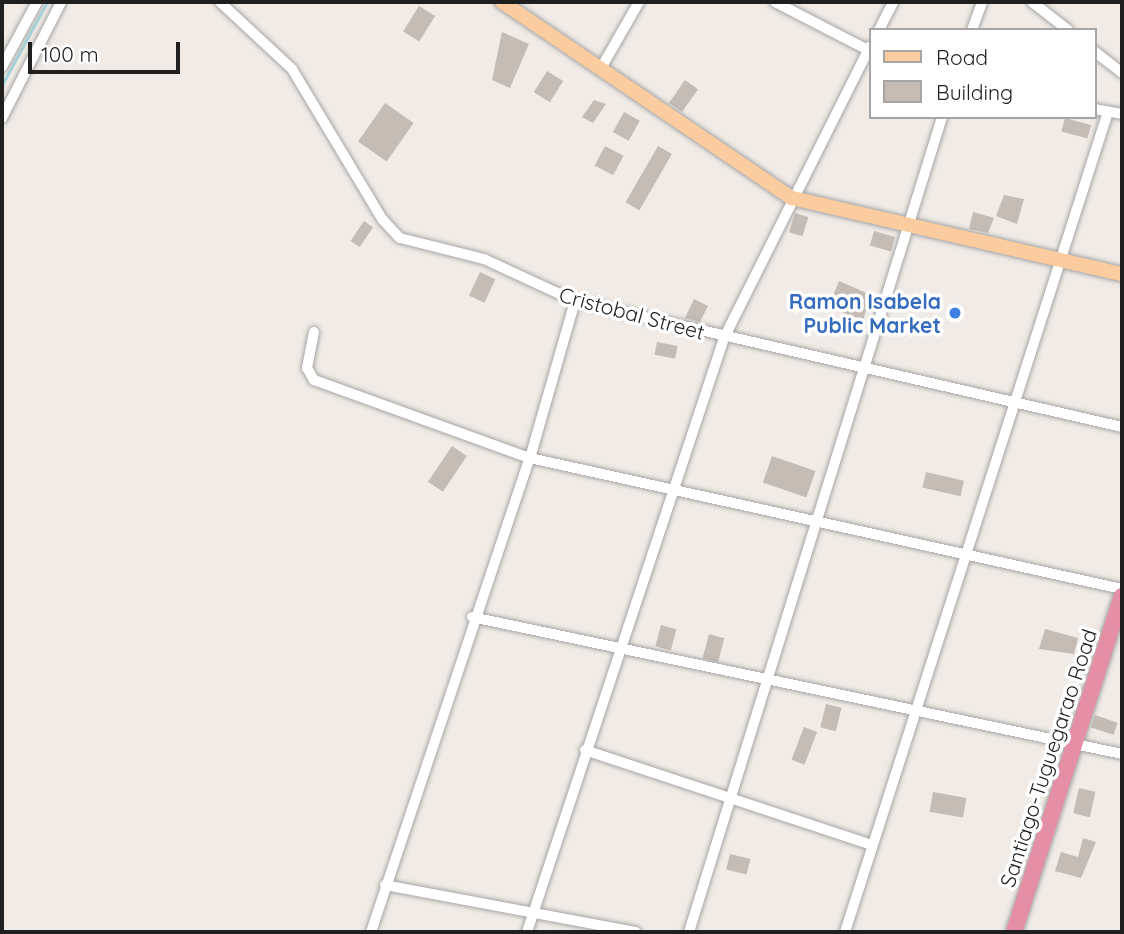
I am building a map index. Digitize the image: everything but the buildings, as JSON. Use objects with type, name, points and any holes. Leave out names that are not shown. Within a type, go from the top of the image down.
[{"type":"highway","name":"Santiago-Tuguegarao Road","points":[[1014,932],[1122,596]]},
{"type":"main road","points":[[511,4],[600,70],[792,198],[1122,274]]},
{"type":"street","points":[[2,67],[37,2]]},
{"type":"street","points":[[2,118],[61,2]]},
{"type":"street","name":"Cristobal Street","points":[[220,2],[292,69],[390,231],[414,245],[484,259],[575,301],[863,371],[1122,427]]},
{"type":"street","points":[[600,70],[639,2]]},
{"type":"street","points":[[775,2],[869,49]]},
{"type":"street","points":[[880,28],[892,2]]},
{"type":"street","points":[[973,28],[982,2]]},
{"type":"street","points":[[1034,2],[1066,28]]},
{"type":"street","points":[[527,932],[670,493],[724,338],[792,198],[869,52]]},
{"type":"street","points":[[1096,53],[1122,73]]},
{"type":"street","points":[[1096,109],[1122,114]]},
{"type":"street","points":[[845,932],[1017,403],[1108,112]]},
{"type":"street","points":[[689,932],[763,681],[941,119]]},
{"type":"street","points":[[370,932],[472,617],[530,458],[575,301]]},
{"type":"street","points":[[314,332],[307,368],[314,380],[530,458],[670,493],[1122,589]]},
{"type":"street","points":[[472,617],[618,653],[1122,754]]},
{"type":"street","points":[[585,750],[872,845]]},
{"type":"street","points":[[385,885],[533,915],[636,932]]},
{"type":"waterway","points":[[2,85],[47,2]]},
{"type":"place","name":"Ramon Isabela Public Market","points":[[955,313]]}]
